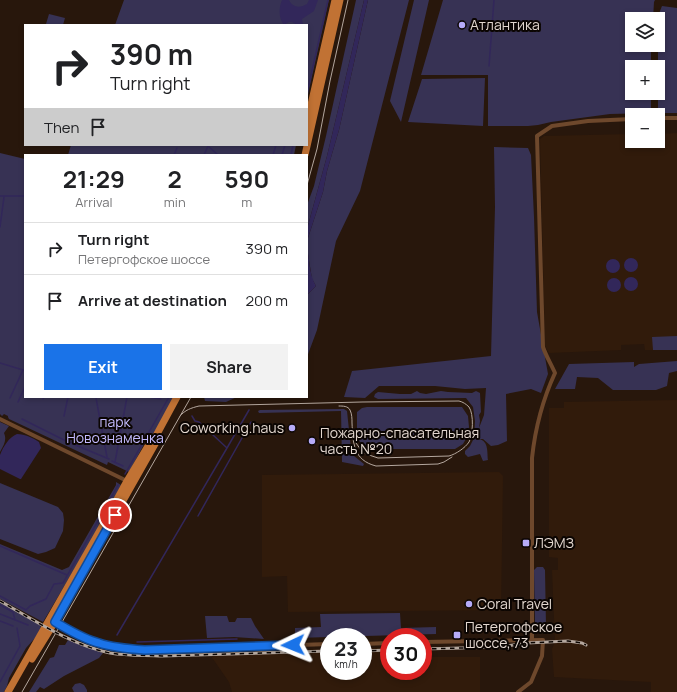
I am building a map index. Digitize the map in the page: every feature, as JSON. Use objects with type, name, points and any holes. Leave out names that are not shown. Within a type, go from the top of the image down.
[{"type":"main road","points":[[308,118],[335,0]]},
{"type":"main road","points":[[308,142],[340,0]]},
{"type":"main road","points":[[130,483],[148,446],[176,398]]},
{"type":"main road","points":[[13,692],[130,483],[181,398]]},
{"type":"main road","points":[[8,692],[52,620]]},
{"type":"street","points":[[532,640],[533,446],[541,410],[555,373],[543,347],[537,136],[552,126],[588,121],[625,118]]},
{"type":"street","points":[[665,118],[677,118]]},
{"type":"street","points":[[0,419],[130,483]]},
{"type":"street","points":[[52,620],[91,640],[110,646],[130,649],[145,650],[320,644]]},
{"type":"street","points":[[432,642],[543,640],[542,656],[531,682],[518,692]]},
{"type":"shaded area","points":[[282,0],[289,0],[293,5],[299,7],[307,4],[309,0],[318,0],[314,11],[302,19],[303,24],[289,22],[283,24],[281,19],[280,6]]},
{"type":"shaded area","points":[[364,0],[368,0],[339,130],[327,171],[323,192],[308,238],[308,225],[327,156]]},
{"type":"shaded area","points":[[677,133],[677,350],[645,350],[644,344],[621,345],[621,350],[549,353],[545,346],[540,139],[544,136],[625,134],[625,148],[665,148],[665,134]]},
{"type":"shaded area","points":[[308,253],[311,274],[316,286],[308,294]]},
{"type":"shaded area","points":[[628,258],[634,258],[638,262],[638,268],[634,272],[628,272],[624,268],[624,262]]},
{"type":"shaded area","points":[[610,259],[616,259],[620,263],[620,269],[616,273],[610,273],[606,269],[606,263]]},
{"type":"shaded area","points":[[628,277],[634,277],[638,281],[638,287],[634,291],[628,291],[624,287],[624,281]]},
{"type":"shaded area","points":[[614,278],[619,280],[621,285],[619,290],[614,292],[609,290],[607,285],[609,280]]},
{"type":"shaded area","points":[[677,400],[677,692],[651,692],[651,682],[554,677],[552,649],[555,642],[552,570],[558,570],[558,558],[549,557],[549,408],[564,408],[564,402]]},
{"type":"shaded area","points":[[17,434],[26,435],[39,442],[41,448],[21,479],[0,469],[0,455],[9,440]]},
{"type":"shaded area","points":[[499,472],[503,476],[501,610],[288,612],[287,576],[262,577],[262,475]]},
{"type":"shaded area","points":[[372,648],[380,648],[380,680],[432,680],[432,657],[480,657],[480,692],[232,692],[229,682],[211,656],[211,652],[320,649],[320,680],[372,680]]},
{"type":"green space","points":[[124,0],[329,0],[308,94],[308,24],[115,24]]},
{"type":"green space","points":[[356,0],[364,0],[327,156],[308,225],[308,202],[314,186]]},
{"type":"green space","points":[[368,0],[409,0],[360,191],[336,241],[317,330],[308,354],[308,294],[316,286],[312,279],[308,254],[308,238],[323,192],[327,171],[339,130]]},
{"type":"green space","points":[[414,0],[429,0],[401,122],[390,101]]},
{"type":"green space","points":[[443,0],[655,0],[653,12],[625,12],[625,52],[651,52],[651,60],[625,60],[625,100],[651,100],[651,108],[625,108],[625,114],[610,114],[538,125],[488,126],[488,75],[421,75]]},
{"type":"green space","points":[[662,6],[677,8],[677,113],[665,113],[665,108],[658,108],[658,100],[665,100],[665,60],[658,60],[658,52],[665,52],[665,12],[660,12]]},
{"type":"green space","points":[[49,14],[65,18],[63,24],[46,24]]},
{"type":"green space","points":[[485,78],[483,126],[408,122],[422,79]]},
{"type":"green space","points":[[71,146],[296,146],[294,154],[68,154]]},
{"type":"green space","points":[[494,147],[528,148],[531,155],[537,312],[548,374],[541,393],[531,389],[506,394],[507,441],[491,446],[483,439],[479,439],[484,442],[487,448],[488,460],[483,461],[480,454],[468,457],[465,454],[465,451],[470,446],[474,438],[475,421],[473,407],[466,398],[378,399],[374,397],[378,392],[411,394],[417,391],[426,394],[441,391],[472,393],[476,391],[480,393],[481,412],[479,415],[479,428],[484,415],[486,388],[465,389],[435,386],[379,386],[365,398],[344,397],[352,371],[491,356],[495,207]]},
{"type":"green space","name":"парк Новознаменка","points":[[0,153],[24,159],[24,398],[174,398],[156,431],[148,437],[129,472],[108,462],[107,465],[9,419],[8,416],[4,414],[2,416],[0,414]]},
{"type":"green space","points":[[677,336],[677,350],[653,350],[652,337]]},
{"type":"green space","points":[[677,361],[677,371],[669,373],[667,386],[656,390],[613,390],[598,378],[577,377],[575,389],[555,389],[569,364],[634,362],[634,367],[639,364]]},
{"type":"green space","points":[[204,398],[235,398],[226,402],[205,401]]},
{"type":"green space","points":[[462,407],[468,416],[469,427],[467,437],[463,444],[455,449],[367,449],[362,445],[357,437],[357,412],[362,408]]},
{"type":"green space","points":[[344,409],[347,411],[351,449],[354,456],[364,464],[363,466],[342,462],[341,411],[259,413],[258,411],[260,410]]},
{"type":"green space","points":[[0,422],[9,426],[4,433],[4,445],[0,452]]},
{"type":"green space","points":[[116,482],[121,485],[101,524],[43,622],[0,599],[0,544],[62,570],[69,567],[116,485]]},
{"type":"green space","points":[[0,483],[58,507],[63,513],[64,520],[63,531],[55,548],[38,554],[0,539]]},
{"type":"green space","points":[[537,567],[543,567],[545,570],[546,626],[544,628],[537,628],[535,625],[534,570]]},
{"type":"green space","points":[[0,602],[40,624],[41,628],[26,648],[9,678],[4,692],[0,692]]},
{"type":"green space","points":[[400,613],[401,628],[380,628],[380,636],[372,636],[372,628],[320,628],[320,637],[295,638],[295,628],[321,627],[320,614]]},
{"type":"green space","points":[[205,616],[227,616],[229,622],[235,622],[237,618],[251,618],[264,639],[234,637],[207,638]]},
{"type":"green space","points":[[436,627],[436,634],[432,634],[432,628],[401,628]]},
{"type":"green space","points":[[68,640],[103,653],[99,658],[64,676],[44,689],[40,687],[36,692],[29,692],[50,658],[54,657],[59,645],[65,645]]},
{"type":"green space","points":[[80,683],[84,685],[87,692],[74,692],[72,688],[75,684]]},
{"type":"waterway","points":[[308,89],[328,0]]},
{"type":"waterway","points":[[489,66],[494,0]]},
{"type":"waterway","points":[[204,154],[208,146]]},
{"type":"waterway","points":[[208,146],[217,154]]},
{"type":"waterway","points":[[273,154],[276,146]]},
{"type":"waterway","points":[[282,154],[285,146]]},
{"type":"waterway","points":[[291,154],[293,146]]},
{"type":"waterway","points":[[174,154],[177,148]]},
{"type":"waterway","points":[[0,196],[24,196]]},
{"type":"waterway","points":[[0,227],[4,197]]},
{"type":"waterway","points":[[0,363],[23,370]]},
{"type":"waterway","points":[[10,398],[24,370]]},
{"type":"waterway","points":[[18,402],[24,389]]},
{"type":"waterway","points":[[64,416],[68,398]]},
{"type":"waterway","points":[[96,398],[107,457]]},
{"type":"waterway","points":[[115,462],[127,398]]},
{"type":"waterway","points":[[155,398],[161,399]]},
{"type":"waterway","points":[[125,474],[168,398]]},
{"type":"waterway","points":[[227,448],[249,410]]},
{"type":"waterway","points":[[117,635],[227,448],[199,422],[195,421],[192,416]]},
{"type":"waterway","points":[[22,419],[68,442],[109,459]]},
{"type":"waterway","points":[[198,516],[251,422]]},
{"type":"waterway","points":[[112,461],[123,466]]},
{"type":"waterway","points":[[0,596],[26,610],[30,606],[46,599],[54,584],[63,583],[118,485]]},
{"type":"waterway","points":[[0,546],[67,575]]},
{"type":"waterway","points":[[0,605],[13,612],[15,620]]},
{"type":"waterway","points":[[0,614],[28,625]]},
{"type":"waterway","points":[[0,621],[13,626]]},
{"type":"waterway","points":[[0,682],[20,646],[17,628]]},
{"type":"waterway","points":[[137,642],[237,639]]},
{"type":"tram line","points":[[308,181],[317,149],[348,0]]},
{"type":"tram line","points":[[22,692],[190,398]]},
{"type":"tram line","points":[[180,416],[184,412],[199,406],[459,401],[469,407],[472,414],[472,430],[469,442],[455,454],[449,456],[378,458],[366,454],[361,450],[353,436]]},
{"type":"tram line","points":[[339,406],[347,407],[350,410],[356,450],[363,460],[368,463],[376,466],[438,464],[452,457]]},
{"type":"railway","points":[[0,601],[39,624],[67,638],[110,653],[162,656],[320,651]]},
{"type":"railway","points":[[432,649],[499,647],[527,643],[568,641],[586,645]]},
{"type":"railway","points":[[372,651],[380,650]]},
{"type":"place","name":"Атлантика","points":[[462,25]]},
{"type":"place","name":"Coworking.haus","points":[[292,428]]},
{"type":"place","name":"Пожарно-спасательная часть №20","points":[[312,441]]},
{"type":"place","name":"ЛЭМЗ","points":[[526,543]]},
{"type":"place","name":"Coral Travel","points":[[469,604]]},
{"type":"place","name":"Петергофское шоссе, 73","points":[[457,635]]},
{"type":"route","points":[[115,515],[55,622],[91,640],[119,648],[145,650],[293,645]]}]
